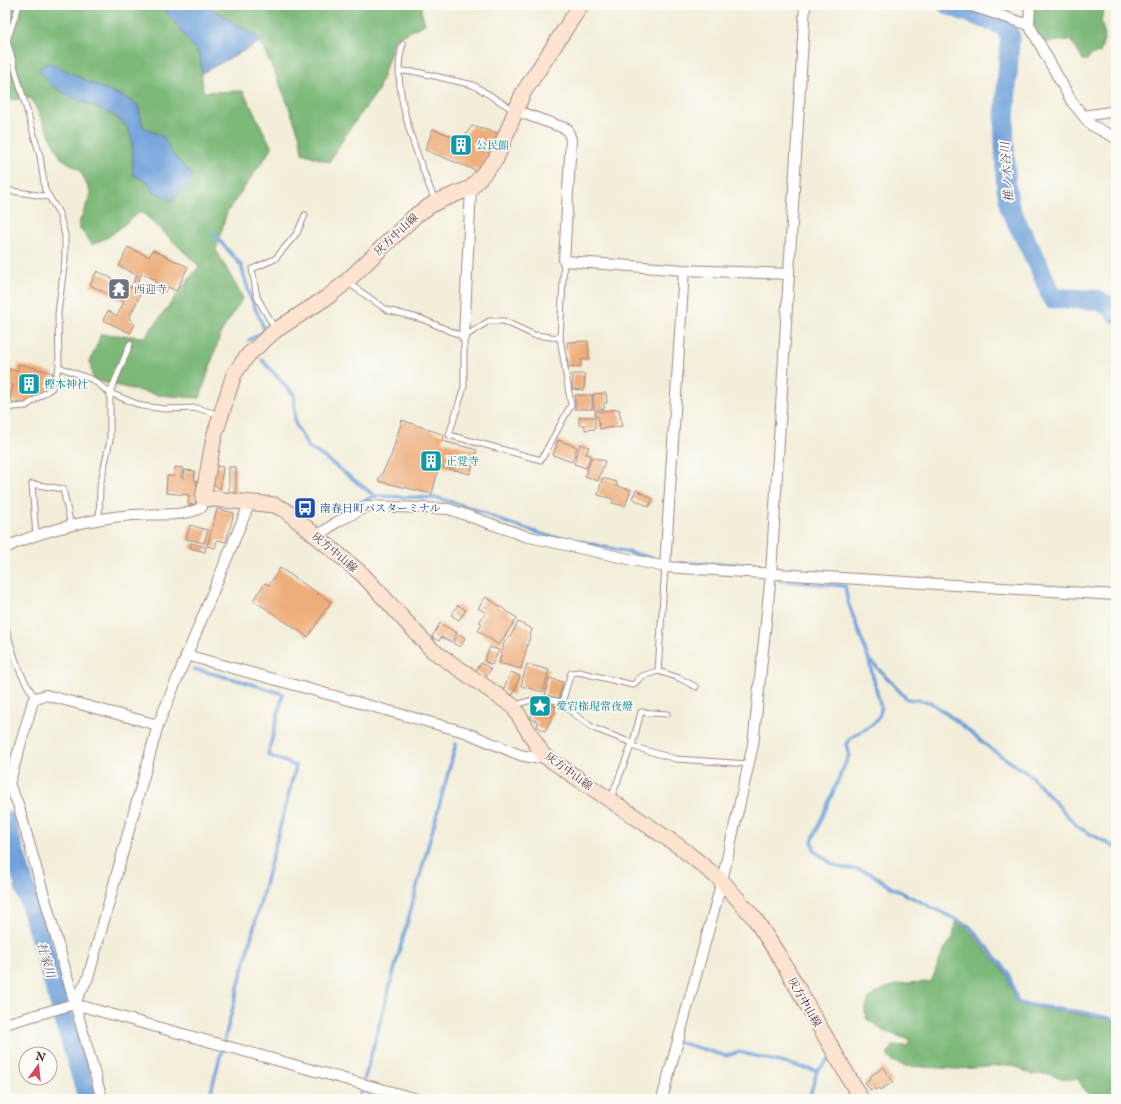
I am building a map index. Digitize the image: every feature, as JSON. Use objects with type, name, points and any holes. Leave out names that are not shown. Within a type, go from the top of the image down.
[{"type":"main road","name":"灰方中山線","points":[[581,5],[523,93],[517,111],[496,159],[471,188],[436,202],[416,214],[346,282],[329,296],[276,330],[248,355],[234,374],[214,437],[203,498],[250,502],[278,507],[315,534],[363,575],[432,650],[513,706],[543,755],[680,848],[722,881],[755,919],[781,959],[861,1099]]},
{"type":"street","points":[[662,1099],[722,881],[753,746],[771,574],[805,5]]},
{"type":"street","points":[[969,5],[1029,25]]},
{"type":"street","points":[[1030,5],[1029,25],[1072,102],[1091,125],[1116,138]]},
{"type":"street","points":[[1084,116],[1116,110]]},
{"type":"street","points":[[517,111],[567,129],[571,138],[564,261],[684,270],[789,274]]},
{"type":"street","points":[[464,337],[471,188]]},
{"type":"street","points":[[665,567],[684,270]]},
{"type":"street","points":[[7,548],[36,536],[72,526],[132,515],[193,513],[202,508],[203,498]]},
{"type":"street","points":[[74,1004],[88,978],[158,725],[250,502]]},
{"type":"street","points":[[315,534],[324,532],[337,522],[368,506],[449,509],[524,536],[665,567],[1116,595]]},
{"type":"street","points":[[186,655],[465,732],[520,755],[535,758],[543,755]]},
{"type":"street","points":[[102,1099],[18,804],[7,782],[33,701],[36,698],[46,695],[158,725]]},
{"type":"street","points":[[5,1024],[74,1004],[417,1099]]},
{"type":"lane","points":[[5,410],[13,407],[26,406],[40,398],[52,388],[59,367],[58,313],[65,259],[65,235],[59,213],[45,190],[40,156],[7,40],[19,5]]},
{"type":"lane","points":[[403,44],[399,55],[399,86],[402,102],[419,160],[436,202]]},
{"type":"lane","points":[[400,72],[417,72],[473,86],[517,111]]},
{"type":"lane","points":[[5,191],[49,197]]},
{"type":"lane","points":[[276,330],[256,297],[252,269],[275,259],[297,233],[305,215]]},
{"type":"lane","points":[[464,337],[464,387],[450,435],[541,460],[571,405],[560,338],[564,261]]},
{"type":"lane","points":[[346,282],[387,310],[422,319],[464,337]]},
{"type":"lane","points":[[464,337],[489,321],[504,321],[534,335],[560,338]]},
{"type":"lane","points":[[99,521],[100,486],[110,440],[110,393],[130,344]]},
{"type":"lane","points":[[59,367],[93,380],[110,393],[142,406],[165,409],[197,408],[221,415]]},
{"type":"lane","points":[[36,536],[32,484],[63,489],[72,526]]},
{"type":"lane","points":[[5,534],[7,548]]},
{"type":"lane","points":[[658,671],[665,567]]},
{"type":"lane","points":[[5,624],[13,655],[27,687],[36,698]]},
{"type":"lane","points":[[562,702],[570,673],[579,672],[633,685],[642,676],[658,671],[679,678],[696,687]]},
{"type":"lane","points":[[513,706],[532,699],[544,698],[562,702],[565,707],[593,728],[632,745],[676,759],[749,764]]},
{"type":"lane","points":[[610,800],[632,745],[641,712],[667,714]]},
{"type":"green space","points":[[5,5],[161,5],[200,55],[203,92],[243,91],[272,148],[227,212],[216,250],[243,298],[221,332],[200,398],[158,395],[93,380],[90,362],[101,334],[145,337],[199,266],[141,211],[110,236],[92,245],[78,225],[91,194],[80,170],[61,158],[31,98],[5,100]],"holes":[[[97,86],[122,95],[138,105],[143,127],[163,137],[173,155],[192,174],[148,182],[133,175],[132,141],[128,128],[117,118]]]},
{"type":"green space","points":[[206,5],[422,5],[421,10],[425,24],[395,39],[378,91],[348,131],[329,162],[302,153],[300,137],[290,110],[277,77],[257,37]]},
{"type":"green space","points":[[1023,5],[1105,5],[1101,21],[1105,35],[1100,53],[1091,55],[1087,60],[1083,60],[1071,40],[1045,42],[1039,36]]},
{"type":"green space","points":[[955,922],[966,927],[1005,972],[1008,977],[1016,1004],[1114,1020],[1116,1032],[1116,1099],[1103,1099],[1089,1094],[1078,1079],[1065,1079],[1048,1074],[1032,1075],[1013,1065],[958,1069],[905,1066],[892,1061],[888,1057],[888,1053],[894,1045],[907,1046],[910,1040],[883,1031],[866,1018],[865,1011],[869,998],[883,989],[904,983],[931,982],[944,950],[953,938]]},
{"type":"water","points":[[161,5],[206,5],[257,37],[260,42],[202,73],[200,55]]},
{"type":"water","points":[[47,63],[138,105],[143,127],[163,137],[173,155],[192,174],[190,183],[171,200],[153,191],[148,182],[133,175],[132,140],[128,129],[121,121],[111,114],[56,88],[46,79],[39,68]]},
{"type":"building","name":"公民館","points":[[472,126],[501,134],[480,172],[425,150],[433,129],[462,140]]},
{"type":"building","name":"西迎寺","points":[[128,247],[149,257],[153,250],[188,267],[176,291],[168,287],[165,292],[153,286],[156,280],[142,273],[135,287],[142,291],[129,318],[135,325],[130,333],[103,320],[108,311],[117,316],[124,302],[90,285],[97,271],[131,288],[137,275],[119,266]]},
{"type":"building","points":[[588,341],[589,359],[581,360],[581,366],[568,367],[567,342]]},
{"type":"building","name":"樫本神社","points":[[19,364],[53,373],[48,390],[26,405],[9,400],[13,385],[5,383],[5,368],[17,371]]},
{"type":"building","points":[[573,374],[585,374],[584,390],[572,389]]},
{"type":"building","points":[[606,393],[607,403],[604,403],[604,409],[594,410],[593,394]]},
{"type":"building","points":[[575,395],[592,395],[592,409],[575,409]]},
{"type":"building","points":[[619,409],[622,426],[600,429],[598,417],[596,417],[595,412]]},
{"type":"building","points":[[579,417],[595,417],[595,429],[585,430],[585,425],[579,425]]},
{"type":"building","name":"正覚寺","points":[[402,420],[444,435],[442,441],[477,450],[470,474],[439,466],[432,494],[378,481],[391,456]]},
{"type":"building","points":[[558,440],[577,447],[572,462],[553,455]]},
{"type":"building","points":[[580,444],[589,447],[586,454],[591,455],[586,468],[574,464]]},
{"type":"building","points":[[592,457],[605,461],[598,481],[585,476]]},
{"type":"building","points":[[214,466],[223,467],[220,490],[213,483]]},
{"type":"building","points":[[175,467],[183,468],[181,478],[184,478],[185,470],[195,471],[194,480],[197,481],[195,505],[188,504],[189,495],[166,493],[167,476],[174,476]]},
{"type":"building","points":[[229,467],[236,467],[236,495],[229,495]]},
{"type":"building","points":[[602,478],[617,482],[616,486],[631,490],[625,506],[612,503],[613,499],[598,495]]},
{"type":"building","points":[[636,490],[653,499],[649,507],[632,498]]},
{"type":"building","points":[[217,509],[234,513],[226,542],[217,540],[215,548],[207,546]]},
{"type":"building","points":[[190,525],[208,530],[204,543],[186,539]]},
{"type":"building","points":[[191,543],[206,547],[205,552],[190,548]]},
{"type":"building","points":[[280,568],[331,602],[308,637],[253,600],[265,583],[269,585]]},
{"type":"building","points":[[486,597],[517,618],[499,645],[478,631],[482,624],[479,622],[486,613],[478,608]]},
{"type":"building","points":[[458,605],[466,610],[459,620],[451,615]]},
{"type":"building","points":[[518,622],[532,629],[521,669],[499,663],[504,643],[510,637]]},
{"type":"building","points":[[440,623],[457,633],[451,642],[441,637],[439,641],[432,637]]},
{"type":"building","points":[[459,634],[465,638],[460,647],[453,643]]},
{"type":"building","points":[[490,647],[499,650],[492,665],[484,661]]},
{"type":"building","points":[[481,663],[491,669],[485,678],[475,671]]},
{"type":"building","points":[[527,664],[549,670],[543,692],[521,686]]},
{"type":"building","points":[[511,672],[520,676],[513,695],[503,691]]},
{"type":"building","points":[[549,678],[563,682],[559,698],[545,695]]},
{"type":"building","points":[[543,704],[549,704],[557,707],[545,731],[537,727],[538,722],[530,718],[536,706],[541,708]]},
{"type":"building","points":[[884,1067],[893,1082],[880,1090],[879,1088],[875,1090],[874,1088],[870,1090],[865,1082],[870,1079],[869,1077]]},
{"type":"waterway","name":"椎ノ木谷川","points":[[948,5],[999,24],[1004,27],[1010,36],[1004,129],[1006,185],[1010,209],[1039,266],[1052,298],[1098,300],[1115,310],[1116,314]]},
{"type":"waterway","points":[[213,233],[241,265],[250,296],[265,331],[249,340]]},
{"type":"waterway","points":[[262,360],[294,395],[295,423],[308,447],[324,457],[375,496]]},
{"type":"waterway","points":[[340,511],[375,496],[438,498],[475,509],[505,522],[548,536],[570,539],[653,558]]},
{"type":"waterway","points":[[680,563],[756,565]]},
{"type":"waterway","points":[[779,581],[845,586],[848,602],[868,657],[881,708],[880,715],[872,725],[855,735],[846,744],[849,755],[812,841],[815,851],[832,864],[842,868],[861,870],[872,874],[889,886],[969,926],[1008,972],[1018,1003],[1087,1013],[1116,1020]]},
{"type":"waterway","points":[[868,658],[907,699],[930,702],[958,722],[991,749],[1030,775],[1078,827],[1116,848]]},
{"type":"waterway","points":[[194,669],[283,694],[268,755],[296,766],[209,1099]]},
{"type":"waterway","points":[[359,1099],[456,744]]},
{"type":"waterway","name":"社家川","points":[[5,820],[88,1099]]},
{"type":"waterway","points":[[668,1039],[726,1056],[739,1052],[817,1071]]},
{"type":"waterway","points":[[809,1099],[817,1071],[830,1059]]},
{"type":"place","name":"公民館","points":[[461,145]]},
{"type":"place","name":"西迎寺","points":[[119,289]]},
{"type":"place","name":"樫本神社","points":[[29,384]]},
{"type":"place","name":"正覚寺","points":[[431,461]]},
{"type":"place","name":"南春日町バスターミナル","points":[[305,508]]},
{"type":"place","name":"愛宕権現常夜燈","points":[[540,706]]}]
